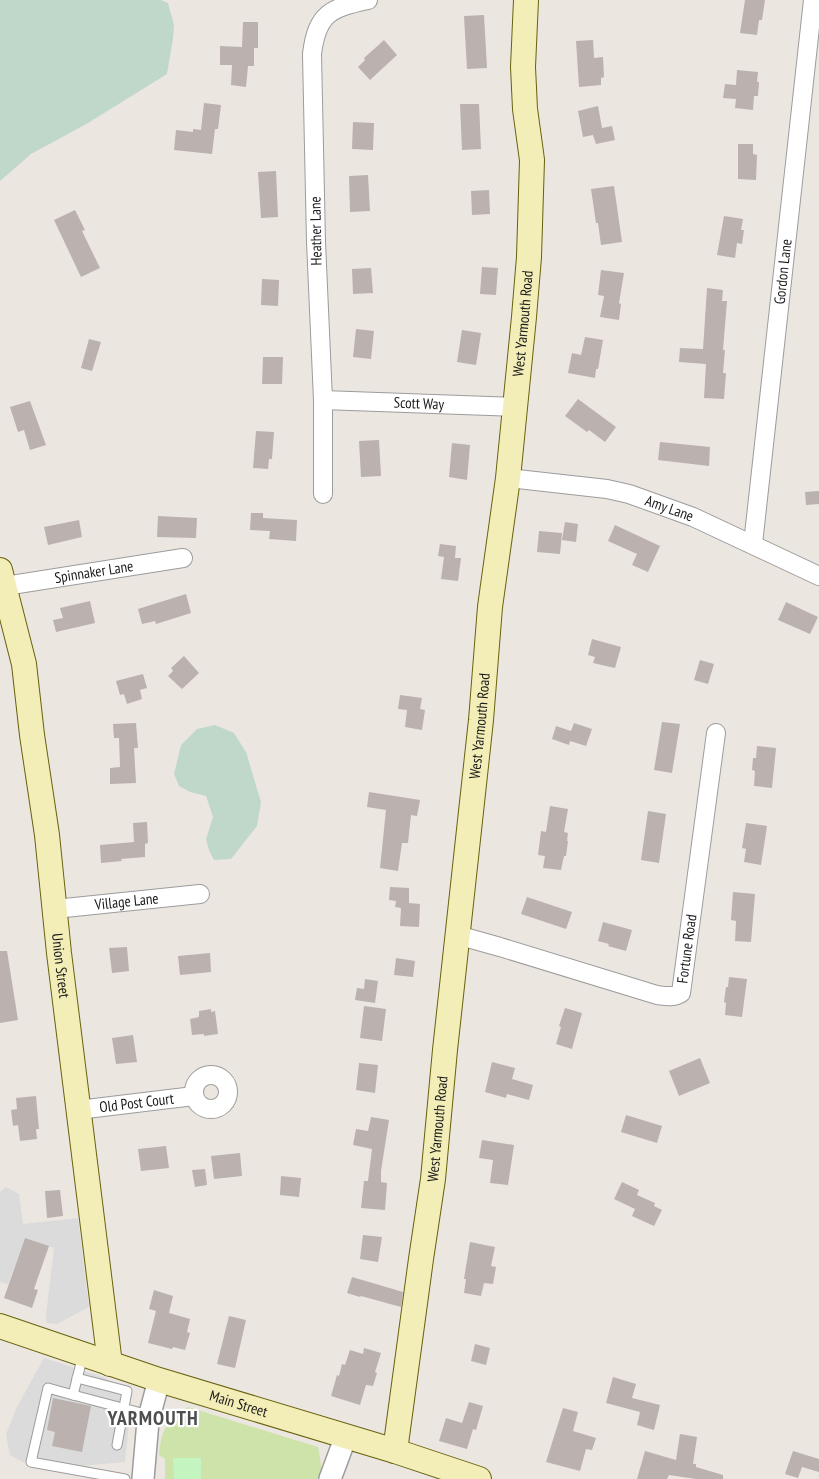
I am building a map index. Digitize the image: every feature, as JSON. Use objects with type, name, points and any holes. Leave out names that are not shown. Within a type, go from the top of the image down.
[{"type":"main road","name":"West Yarmouth Road","points":[[394,1451],[433,1179],[457,935],[481,720],[490,607],[508,478],[524,317],[532,160],[525,110],[523,67],[526,0]]},
{"type":"main road","name":"Union Street","points":[[2,578],[24,664],[32,735],[47,835],[78,1110],[110,1364]]},
{"type":"main road","name":"Main Street","points":[[0,1326],[159,1380],[336,1435],[346,1436],[479,1479]]},
{"type":"street","name":"Heather Lane","points":[[323,494],[323,400],[316,242],[312,54],[318,27],[332,11],[343,6],[368,0]]},
{"type":"street","name":"Gordon Lane","points":[[753,544],[813,0]]},
{"type":"street","name":"Scott Way","points":[[323,400],[515,407]]},
{"type":"street","name":"Amy Lane","points":[[508,478],[607,489],[629,494],[693,517],[819,576]]},
{"type":"street","name":"Spinnaker Lane","points":[[2,578],[183,558]]},
{"type":"street","name":"Fortune Road","points":[[457,935],[657,994],[677,996],[681,993],[716,733]]},
{"type":"street","name":"Village Lane","points":[[55,909],[200,894]]},
{"type":"street","name":"Old Post Court","points":[[78,1110],[194,1096]]},
{"type":"street","points":[[143,1479],[149,1415],[159,1380]]},
{"type":"street","points":[[330,1479],[346,1436]]},
{"type":"lane","points":[[73,1394],[83,1355]]},
{"type":"lane","points":[[77,1378],[127,1391],[117,1445]]},
{"type":"lane","points":[[125,1479],[31,1462],[48,1388],[149,1415]]},
{"type":"green space","points":[[0,0],[161,0],[168,3],[174,25],[167,74],[88,123],[31,154],[0,181]]},
{"type":"green space","points":[[215,725],[234,733],[246,752],[261,802],[257,826],[231,859],[214,860],[206,839],[213,817],[206,796],[190,792],[179,786],[174,774],[181,745],[197,729]]},
{"type":"green space","points":[[188,1407],[318,1447],[322,1470],[320,1479],[165,1479],[165,1459],[159,1455],[161,1439],[166,1427],[174,1416]]},
{"type":"green space","points":[[173,1458],[201,1458],[201,1479],[174,1479]]},
{"type":"shaded area","points":[[6,1187],[19,1194],[23,1224],[78,1218],[89,1307],[57,1324],[47,1323],[46,1315],[54,1248],[25,1238],[8,1284],[0,1282],[0,1192]]},
{"type":"shaded area","points":[[44,1358],[106,1378],[121,1398],[129,1423],[125,1462],[80,1466],[23,1462],[10,1455],[6,1434],[17,1407]]},
{"type":"building","points":[[745,0],[765,0],[762,20],[759,20],[757,35],[740,33]]},
{"type":"building","points":[[484,15],[487,68],[467,69],[464,16]]},
{"type":"building","points":[[243,22],[258,22],[258,48],[254,48],[254,66],[248,66],[246,87],[231,85],[232,65],[220,65],[220,46],[242,47]]},
{"type":"building","points":[[384,40],[397,55],[370,80],[358,67],[365,60],[364,58]]},
{"type":"building","points":[[593,40],[594,58],[603,57],[604,77],[601,78],[601,85],[579,87],[576,41]]},
{"type":"building","points":[[737,70],[758,72],[758,96],[754,96],[753,110],[735,108],[736,99],[723,98],[725,84],[736,85]]},
{"type":"building","points":[[204,103],[221,105],[218,129],[215,129],[212,154],[174,150],[176,130],[193,132],[193,129],[201,130]]},
{"type":"building","points":[[460,104],[479,104],[481,149],[462,150]]},
{"type":"building","points":[[598,106],[602,128],[612,126],[615,140],[596,144],[593,135],[583,137],[578,111]]},
{"type":"building","points":[[353,122],[374,123],[373,150],[352,149]]},
{"type":"building","points":[[738,144],[753,144],[753,154],[757,155],[756,180],[738,179]]},
{"type":"building","points":[[276,171],[278,217],[261,218],[258,172]]},
{"type":"building","points":[[368,175],[370,211],[350,212],[349,176]]},
{"type":"building","points":[[614,186],[622,242],[601,245],[591,189]]},
{"type":"building","points":[[489,190],[490,214],[472,215],[471,191]]},
{"type":"building","points":[[75,210],[85,230],[82,231],[100,268],[81,277],[54,220]]},
{"type":"building","points":[[724,216],[743,219],[741,230],[744,230],[742,244],[737,243],[735,258],[717,255]]},
{"type":"building","points":[[482,267],[498,268],[496,295],[480,294]]},
{"type":"building","points":[[371,268],[373,293],[353,294],[352,269]]},
{"type":"building","points":[[601,270],[624,273],[619,303],[621,304],[619,320],[600,317],[604,296],[598,295]]},
{"type":"building","points":[[262,279],[279,280],[278,306],[261,305]]},
{"type":"building","points":[[707,288],[723,290],[722,301],[727,301],[723,350],[725,350],[723,373],[726,373],[724,399],[704,398],[706,364],[679,362],[680,348],[703,349]]},
{"type":"building","points":[[356,329],[374,331],[371,359],[353,357]]},
{"type":"building","points":[[462,330],[481,333],[476,365],[457,362]]},
{"type":"building","points":[[585,337],[603,340],[595,378],[568,373],[572,353],[581,355]]},
{"type":"building","points":[[89,339],[101,342],[92,371],[81,368]]},
{"type":"building","points":[[263,357],[283,357],[282,384],[262,384]]},
{"type":"building","points":[[578,399],[616,427],[605,442],[565,416]]},
{"type":"building","points":[[30,401],[46,445],[30,450],[24,430],[18,432],[10,407]]},
{"type":"building","points":[[256,431],[274,432],[272,459],[269,459],[268,469],[253,468]]},
{"type":"building","points":[[379,440],[381,476],[361,477],[359,441]]},
{"type":"building","points":[[660,442],[710,447],[709,466],[658,460]]},
{"type":"building","points":[[452,443],[470,445],[467,480],[449,477]]},
{"type":"building","points":[[819,491],[819,504],[806,505],[805,492]]},
{"type":"building","points":[[251,513],[263,513],[263,518],[297,520],[296,541],[269,539],[270,531],[250,530]]},
{"type":"building","points":[[158,516],[197,518],[196,538],[157,537]]},
{"type":"building","points":[[79,520],[82,537],[48,545],[44,527]]},
{"type":"building","points":[[565,522],[578,524],[576,542],[562,540]]},
{"type":"building","points":[[615,525],[660,546],[648,572],[632,565],[637,554],[608,541]]},
{"type":"building","points":[[539,531],[562,533],[560,554],[537,552]]},
{"type":"building","points":[[440,544],[456,546],[455,558],[461,558],[458,581],[441,579],[444,557],[438,556]]},
{"type":"building","points":[[186,594],[191,613],[156,624],[155,621],[142,624],[138,609]]},
{"type":"building","points":[[90,601],[95,623],[56,632],[53,620],[63,618],[60,608]]},
{"type":"building","points":[[786,602],[818,617],[810,634],[778,620]]},
{"type":"building","points":[[592,639],[621,647],[615,668],[593,663],[595,657],[588,655]]},
{"type":"building","points":[[184,656],[199,673],[182,689],[168,676],[173,671],[171,668]]},
{"type":"building","points":[[700,660],[714,664],[708,684],[694,680]]},
{"type":"building","points":[[143,674],[147,688],[140,690],[142,699],[127,704],[124,694],[120,695],[116,681]]},
{"type":"building","points":[[400,695],[422,698],[420,709],[425,710],[422,730],[405,727],[407,710],[398,709]]},
{"type":"building","points":[[662,722],[680,724],[672,773],[654,770]]},
{"type":"building","points":[[136,723],[138,748],[134,748],[136,783],[110,784],[110,768],[120,767],[119,738],[114,738],[113,724]]},
{"type":"building","points":[[574,723],[592,729],[586,746],[570,741],[569,745],[552,739],[556,726],[571,731]]},
{"type":"building","points":[[757,746],[776,748],[772,788],[754,786],[755,771],[752,770]]},
{"type":"building","points":[[369,792],[420,800],[417,816],[411,815],[408,843],[402,843],[398,871],[380,868],[386,810],[367,807]]},
{"type":"building","points":[[550,806],[568,809],[564,832],[568,833],[568,841],[566,856],[564,856],[561,870],[543,868],[545,856],[538,855],[541,831],[546,832]]},
{"type":"building","points":[[648,811],[666,814],[659,863],[641,860]]},
{"type":"building","points":[[147,822],[148,843],[145,844],[145,857],[101,863],[100,845],[134,842],[133,823]]},
{"type":"building","points":[[746,823],[767,826],[761,865],[744,862],[746,849],[742,848]]},
{"type":"building","points":[[390,887],[409,888],[409,903],[420,904],[419,927],[400,926],[401,908],[395,907],[396,901],[389,900]]},
{"type":"building","points":[[733,892],[755,894],[751,942],[735,941],[736,921],[731,920]]},
{"type":"building","points":[[527,897],[572,912],[566,929],[521,914]]},
{"type":"building","points":[[603,922],[632,930],[626,951],[598,941]]},
{"type":"building","points":[[127,947],[129,971],[112,973],[109,948]]},
{"type":"building","points":[[0,951],[7,951],[18,1020],[0,1023]]},
{"type":"building","points":[[210,953],[211,972],[180,975],[178,956]]},
{"type":"building","points":[[396,958],[415,961],[413,977],[394,975]]},
{"type":"building","points":[[729,977],[747,979],[742,1017],[725,1015],[726,1003],[724,1002]]},
{"type":"building","points":[[365,979],[378,981],[375,1003],[355,1000],[357,988],[364,989]]},
{"type":"building","points":[[364,1006],[386,1009],[382,1041],[360,1038]]},
{"type":"building","points":[[565,1008],[582,1013],[572,1049],[556,1044]]},
{"type":"building","points":[[211,1009],[211,1012],[215,1011],[218,1034],[192,1035],[190,1019],[199,1017],[199,1011]]},
{"type":"building","points":[[133,1035],[137,1062],[116,1064],[112,1038]]},
{"type":"building","points":[[700,1058],[710,1083],[679,1096],[669,1071]]},
{"type":"building","points":[[492,1062],[515,1068],[512,1079],[533,1085],[529,1100],[507,1094],[506,1098],[485,1092]]},
{"type":"building","points":[[359,1063],[378,1065],[375,1093],[356,1090]]},
{"type":"building","points":[[36,1096],[39,1129],[36,1129],[37,1139],[20,1141],[18,1125],[13,1126],[11,1110],[17,1109],[16,1098]]},
{"type":"building","points":[[626,1115],[662,1126],[657,1143],[621,1132]]},
{"type":"building","points":[[371,1117],[389,1120],[381,1171],[381,1182],[387,1183],[385,1210],[361,1208],[364,1181],[368,1181],[372,1149],[353,1145],[356,1129],[368,1131]]},
{"type":"building","points":[[482,1140],[514,1145],[508,1185],[490,1183],[493,1160],[479,1158]]},
{"type":"building","points":[[166,1146],[169,1168],[141,1171],[138,1149]]},
{"type":"building","points":[[240,1153],[242,1176],[214,1179],[211,1156]]},
{"type":"building","points":[[205,1169],[207,1185],[195,1187],[192,1170]]},
{"type":"building","points":[[281,1176],[301,1178],[299,1197],[280,1195]]},
{"type":"building","points":[[622,1182],[639,1190],[637,1195],[655,1203],[654,1206],[662,1210],[654,1226],[632,1216],[635,1209],[614,1199]]},
{"type":"building","points":[[60,1190],[63,1216],[47,1218],[45,1191]]},
{"type":"building","points":[[363,1235],[382,1237],[378,1262],[360,1259]]},
{"type":"building","points":[[25,1238],[49,1246],[34,1289],[38,1290],[32,1308],[4,1298]]},
{"type":"building","points":[[470,1242],[495,1247],[491,1266],[496,1267],[493,1284],[484,1283],[481,1296],[464,1293],[466,1279],[464,1279]]},
{"type":"building","points":[[352,1277],[403,1292],[401,1307],[347,1293]]},
{"type":"building","points":[[154,1290],[173,1296],[169,1313],[190,1319],[187,1332],[190,1333],[185,1350],[148,1343],[156,1311],[149,1309]]},
{"type":"building","points":[[229,1316],[246,1320],[235,1368],[217,1364]]},
{"type":"building","points":[[475,1344],[490,1348],[486,1365],[471,1361]]},
{"type":"building","points":[[364,1348],[381,1353],[373,1386],[366,1385],[360,1405],[331,1396],[337,1375],[339,1376],[342,1364],[345,1365],[350,1350],[363,1354]]},
{"type":"building","points":[[613,1377],[636,1384],[632,1398],[660,1405],[654,1430],[637,1425],[640,1412],[606,1403]]},
{"type":"building","points":[[53,1398],[91,1406],[82,1452],[52,1446],[55,1432],[47,1430]]},
{"type":"building","points":[[469,1402],[483,1406],[476,1430],[473,1429],[467,1449],[439,1441],[446,1418],[462,1423]]},
{"type":"building","points":[[563,1408],[578,1412],[573,1431],[596,1438],[592,1450],[586,1449],[580,1471],[546,1462]]},
{"type":"building","points":[[680,1434],[697,1437],[693,1464],[696,1464],[696,1467],[723,1475],[723,1479],[696,1479],[669,1475],[667,1479],[637,1479],[645,1451],[676,1460]]},
{"type":"building","points":[[793,1451],[819,1459],[819,1472],[802,1467],[798,1478],[785,1474]]},
{"type":"district","name":"YARMOUTH","points":[[153,1418]]}]
